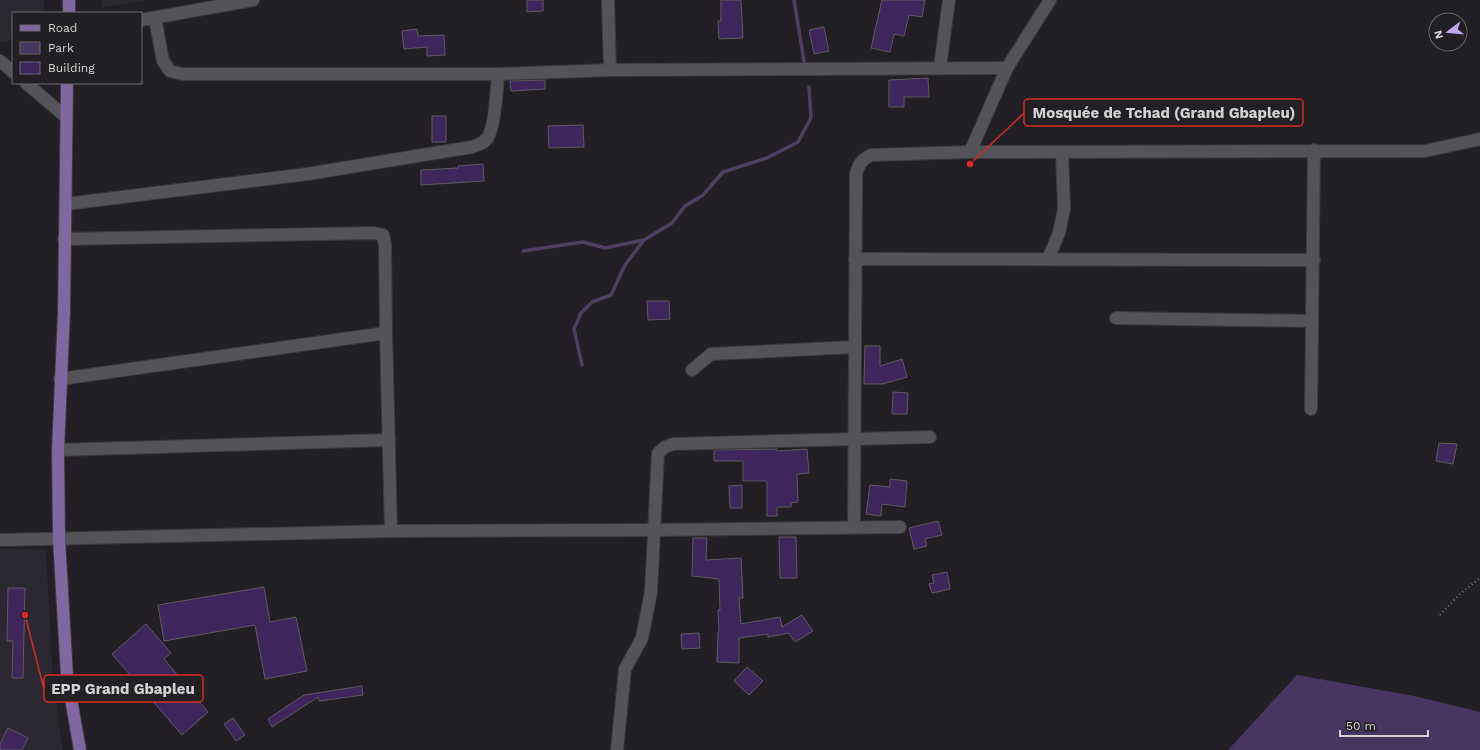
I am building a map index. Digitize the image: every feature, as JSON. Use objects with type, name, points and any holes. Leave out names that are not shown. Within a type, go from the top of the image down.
[{"type":"main road","points":[[69,0],[69,12]]},
{"type":"main road","points":[[67,84],[64,312],[58,450],[59,539],[68,676],[80,750]]},
{"type":"street","points":[[142,20],[253,0]]},
{"type":"street","points":[[608,0],[610,70]]},
{"type":"street","points":[[940,67],[949,0]]},
{"type":"street","points":[[970,152],[1008,68],[1050,0]]},
{"type":"street","points":[[155,18],[163,61],[170,71],[182,74],[498,74],[610,70],[940,67],[1008,68]]},
{"type":"street","points":[[0,61],[12,71]]},
{"type":"street","points":[[66,204],[306,174],[472,147],[481,144],[488,137],[491,127],[498,74]]},
{"type":"street","points":[[27,84],[66,117]]},
{"type":"street","points":[[854,527],[856,174],[862,160],[871,155],[970,152],[1314,150],[1424,151],[1480,139]]},
{"type":"street","points":[[1311,409],[1314,260],[1314,150]]},
{"type":"street","points":[[1048,259],[1059,233],[1064,209],[1062,152]]},
{"type":"street","points":[[64,239],[383,234],[385,245],[392,531]]},
{"type":"street","points":[[855,259],[1314,260]]},
{"type":"street","points":[[1116,318],[1312,321]]},
{"type":"street","points":[[60,379],[386,333]]},
{"type":"street","points":[[692,370],[711,354],[855,348]]},
{"type":"street","points":[[617,750],[624,670],[642,638],[651,592],[658,453],[664,447],[672,444],[930,437]]},
{"type":"street","points":[[58,450],[389,440]]},
{"type":"street","points":[[0,540],[392,531],[900,527]]},
{"type":"path","points":[[1440,615],[1461,593],[1480,578]]},
{"type":"shaded area","points":[[0,0],[44,0],[44,12],[12,12],[12,38],[2,43],[0,41]]},
{"type":"shaded area","points":[[102,0],[148,0],[102,7]]},
{"type":"shaded area","points":[[0,548],[46,550],[53,680],[63,750],[0,750]]},
{"type":"green space","points":[[1297,675],[1414,696],[1480,712],[1480,750],[1228,750]]},
{"type":"building","points":[[527,0],[543,0],[543,11],[527,12]]},
{"type":"building","points":[[721,0],[741,0],[743,38],[719,39],[718,21],[721,21]]},
{"type":"building","points":[[882,0],[925,0],[922,17],[909,15],[904,36],[894,34],[890,52],[871,48]]},
{"type":"building","points":[[824,27],[829,51],[814,54],[809,30]]},
{"type":"building","points":[[417,29],[418,36],[444,35],[445,55],[427,56],[427,47],[404,49],[402,31]]},
{"type":"building","points":[[928,78],[929,97],[904,97],[904,107],[889,107],[889,80]]},
{"type":"building","points":[[545,80],[545,89],[511,91],[510,81]]},
{"type":"building","points":[[432,116],[446,116],[446,142],[432,142]]},
{"type":"building","points":[[583,125],[584,147],[549,148],[548,126]]},
{"type":"building","points":[[483,164],[484,181],[421,185],[421,170],[458,168],[458,166]]},
{"type":"building","points":[[647,301],[669,301],[670,319],[648,320]]},
{"type":"building","points":[[865,346],[880,346],[880,366],[902,359],[907,377],[883,384],[864,384]]},
{"type":"building","points":[[893,392],[908,393],[907,414],[892,414]]},
{"type":"building","points":[[1439,443],[1457,444],[1453,464],[1436,461]]},
{"type":"building","points":[[777,449],[777,451],[807,449],[809,473],[797,474],[798,502],[791,503],[791,507],[777,507],[777,516],[767,516],[767,481],[743,481],[743,461],[714,461],[714,450]]},
{"type":"building","points":[[890,479],[907,481],[905,507],[882,504],[881,516],[866,514],[870,485],[890,487]]},
{"type":"building","points":[[742,485],[742,508],[730,508],[729,486]]},
{"type":"building","points":[[938,521],[942,535],[925,539],[927,546],[914,549],[909,528]]},
{"type":"building","points":[[779,537],[796,537],[797,578],[780,578]]},
{"type":"building","points":[[693,538],[707,538],[706,560],[741,558],[743,598],[739,598],[741,624],[780,617],[782,627],[802,615],[813,631],[795,642],[789,633],[768,637],[768,634],[739,638],[739,663],[717,662],[719,632],[718,610],[720,610],[719,579],[692,576]]},
{"type":"building","points":[[947,572],[950,589],[932,593],[929,584],[934,583],[932,575]]},
{"type":"building","points":[[264,587],[270,622],[296,617],[307,671],[265,679],[255,625],[164,641],[158,605]]},
{"type":"building","points":[[8,588],[25,588],[23,678],[12,678],[13,641],[7,641]]},
{"type":"building","points":[[146,624],[171,653],[164,659],[208,712],[182,735],[112,654]]},
{"type":"building","points":[[699,633],[700,648],[682,649],[681,634]]},
{"type":"building","points":[[747,667],[763,681],[749,695],[734,681]]},
{"type":"building","points":[[362,686],[363,695],[319,701],[318,697],[272,727],[268,719],[304,695]]},
{"type":"building","points":[[233,718],[245,735],[236,741],[224,724]]},
{"type":"building","points":[[8,728],[28,738],[22,750],[0,750],[0,744]]},
{"type":"waterway","points":[[794,0],[804,61]]},
{"type":"waterway","points":[[582,365],[574,329],[581,313],[592,302],[611,295],[625,265],[644,240],[672,223],[685,206],[703,195],[723,172],[767,158],[798,142],[811,118],[809,87]]},
{"type":"waterway","points":[[523,251],[583,242],[605,248],[644,240]]},
{"type":"place","name":"Mosquée de Tchad (Grand Gbapleu)","points":[[970,164]]},
{"type":"place","name":"EPP Grand Gbapleu","points":[[25,615]]}]
